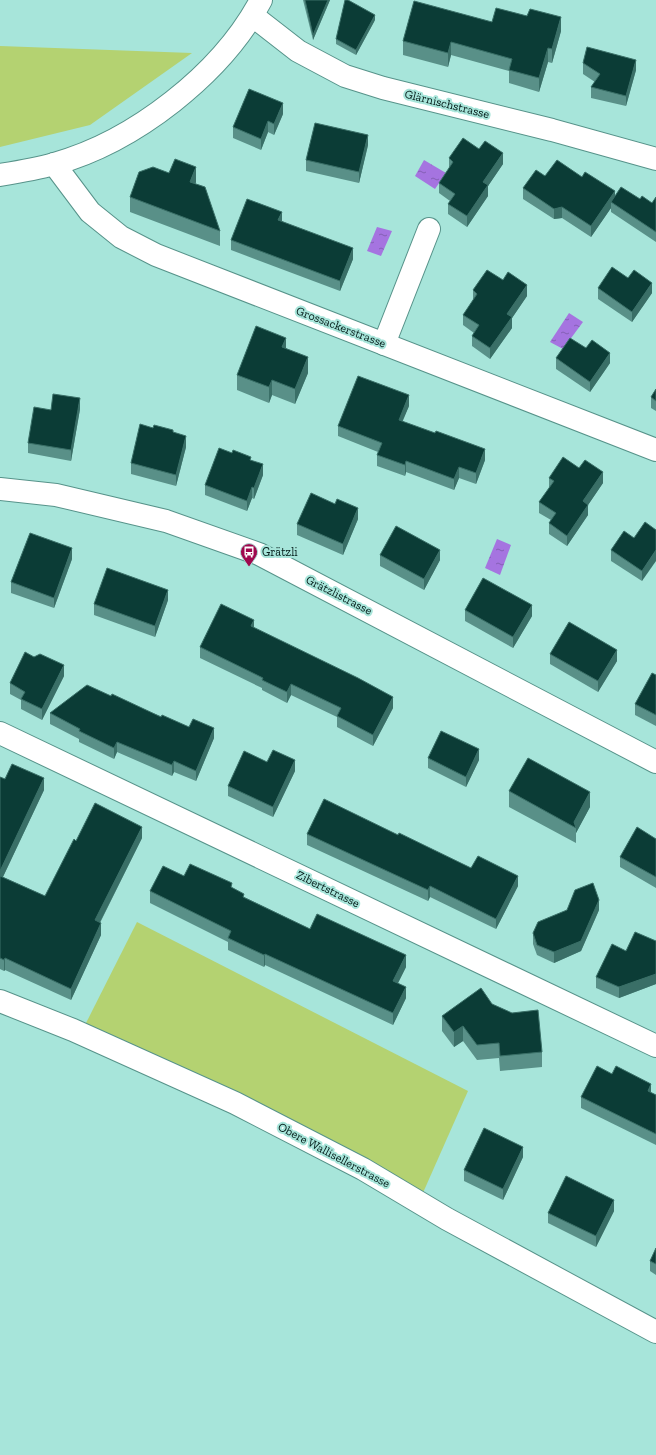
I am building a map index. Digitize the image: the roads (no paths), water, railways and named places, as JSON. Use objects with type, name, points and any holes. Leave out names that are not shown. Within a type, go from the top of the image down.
[{"type":"street","name":"Glärnischstrasse","points":[[257,8],[298,51],[345,76],[383,88],[552,130],[656,159]]},
{"type":"street","points":[[0,176],[54,164],[118,137],[154,116],[187,91],[218,60],[257,8]]},
{"type":"street","name":"Grossackerstrasse","points":[[54,164],[90,212],[121,237],[156,255],[656,450]]},
{"type":"street","points":[[384,344],[429,229]]},
{"type":"street","name":"Grätzlistrasse","points":[[0,489],[56,495],[166,521],[259,554],[656,762]]},
{"type":"street","name":"Zibertstrasse","points":[[0,732],[656,1046]]},
{"type":"street","name":"Obere Wallisellerstrasse","points":[[0,1001],[73,1030],[235,1103],[363,1169],[448,1220],[656,1332]]},
{"type":"water","points":[[424,160],[446,173],[435,189],[415,176]]},
{"type":"water","points":[[377,227],[392,231],[381,256],[367,251]]},
{"type":"water","points":[[569,313],[583,322],[563,349],[550,342]]},
{"type":"water","points":[[497,539],[511,545],[500,575],[485,568]]},
{"type":"place","name":"Grätzli","points":[[249,567]]}]
